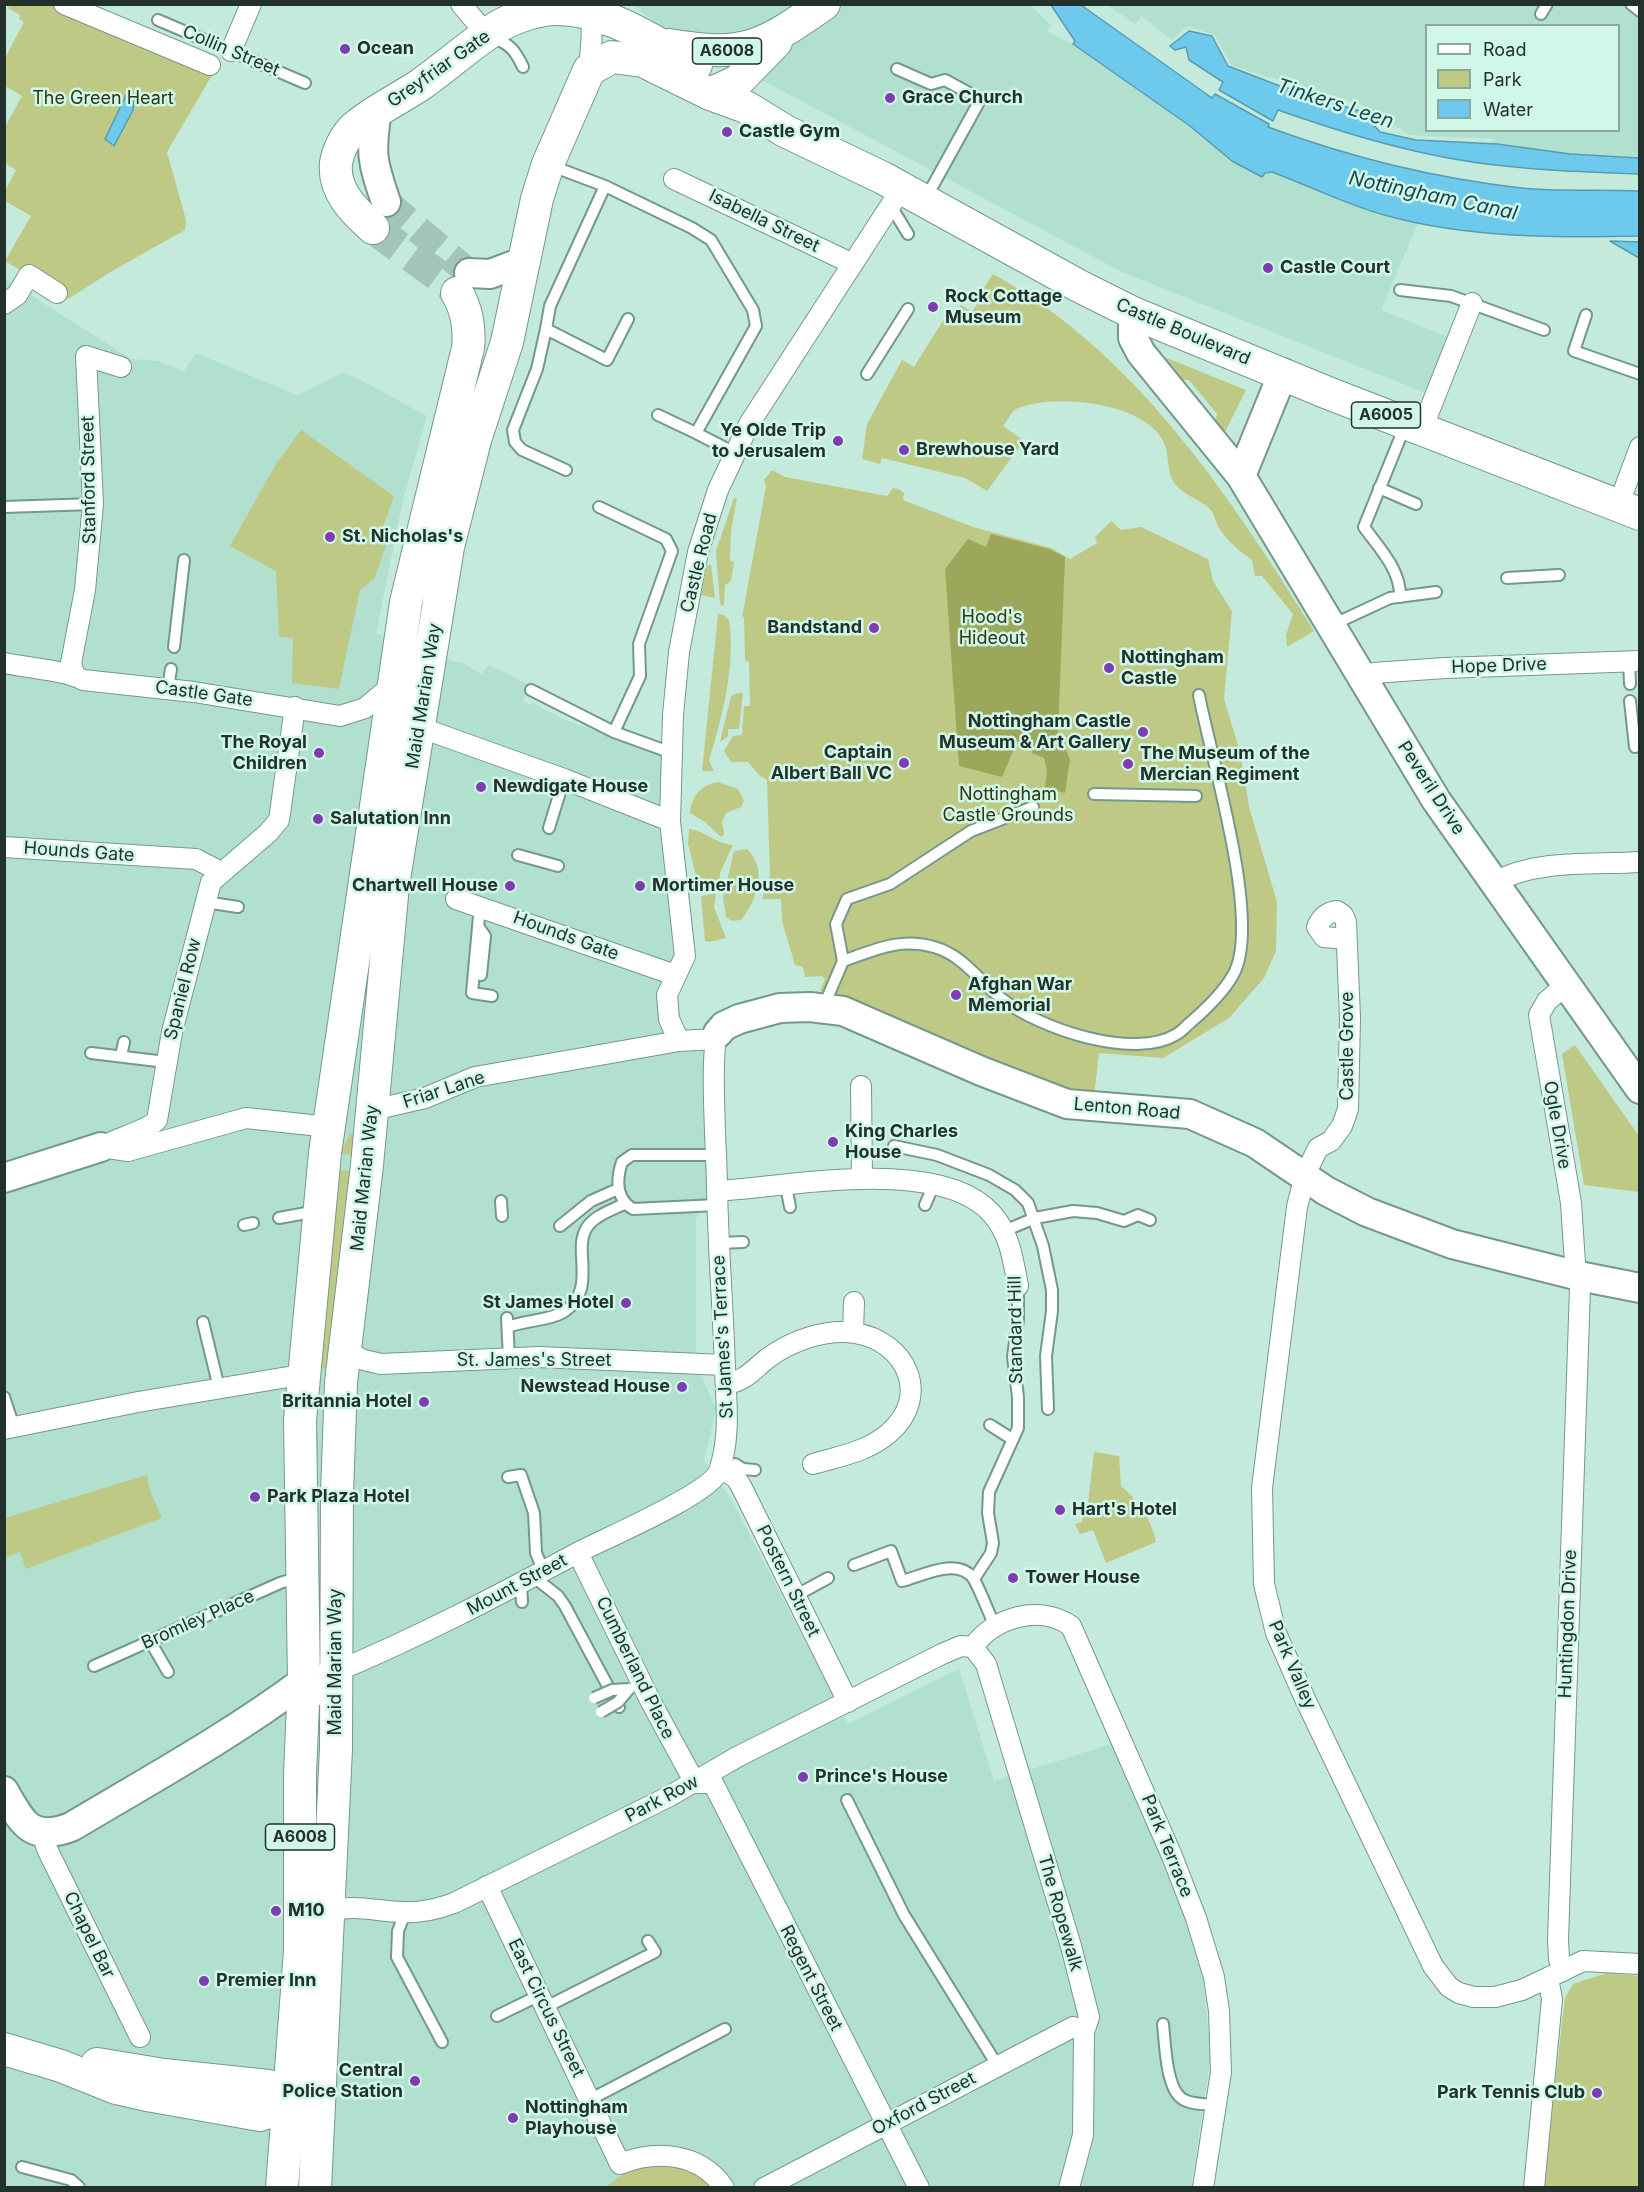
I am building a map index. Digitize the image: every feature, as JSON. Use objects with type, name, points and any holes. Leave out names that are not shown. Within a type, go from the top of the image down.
[{"type":"main road","name":"A6008","points":[[650,52],[748,49],[792,26],[824,4]]},
{"type":"main road","name":"Greyfriar Gate","points":[[379,215],[349,206],[340,186],[336,164],[343,142],[354,128],[501,22],[552,9],[588,9]]},
{"type":"main road","name":"Castle Boulevard","points":[[588,9],[650,52],[729,96],[784,131],[903,196],[1133,313],[1629,510]]},
{"type":"main road","name":"A6008","points":[[729,96],[792,26]]},
{"type":"main road","points":[[589,70],[612,57],[650,52]]},
{"type":"main road","name":"Maid Marian Way","points":[[315,2187],[332,1906],[331,1818],[336,1749],[337,1493],[345,1351],[373,1110],[393,885],[448,548],[476,440],[507,342],[522,262],[548,164],[576,93],[589,70]]},
{"type":"main road","name":"Maid Marian Way","points":[[282,2187],[300,1951],[303,1576],[300,1420],[306,1374],[319,1210],[332,1092],[417,552],[468,348],[469,335],[463,283]]},
{"type":"main road","name":"Friar Lane","points":[[329,1127],[373,1110]]},
{"type":"main road","points":[[4,2049],[62,2066],[85,2062],[164,2075],[268,2086],[288,2105],[320,2107]]},
{"type":"street","name":"Collin Street","points":[[64,4],[210,65]]},
{"type":"street","points":[[231,51],[251,4]]},
{"type":"street","points":[[461,4],[501,22]]},
{"type":"street","name":"Maid Marian Way","points":[[588,9],[589,70]]},
{"type":"street","points":[[378,111],[371,148],[379,215]]},
{"type":"street","name":"Isabella Street","points":[[675,179],[853,264]]},
{"type":"street","name":"Castle Road","points":[[679,1041],[669,1019],[667,995],[685,956],[670,821],[672,758],[679,652],[688,597],[706,524],[735,453],[774,384],[853,264],[903,196]]},
{"type":"street","name":"Maid Marian Way","points":[[463,283],[522,262]]},
{"type":"street","points":[[4,304],[17,295],[28,275],[57,293]]},
{"type":"street","points":[[1414,426],[1472,303]]},
{"type":"street","name":"Peveril Drive","points":[[1133,313],[1133,338],[1141,352],[1241,476],[1436,800],[1640,1089]]},
{"type":"street","name":"Stanford Street","points":[[74,674],[71,663],[86,581],[93,504],[87,356],[121,367]]},
{"type":"street","points":[[1241,476],[1283,374]]},
{"type":"street","points":[[1629,510],[1640,447]]},
{"type":"street","name":"Hope Drive","points":[[1360,677],[1373,673],[1445,668],[1634,661]]},
{"type":"street","name":"Castle Gate","points":[[4,663],[58,674],[74,674],[83,680],[168,688],[340,716],[365,708],[382,697],[395,684]]},
{"type":"street","points":[[221,872],[268,833],[279,820],[295,707]]},
{"type":"street","points":[[430,731],[564,779],[670,821]]},
{"type":"street","name":"Hounds Gate","points":[[4,847],[196,859],[221,872]]},
{"type":"street","points":[[1495,882],[1508,875],[1534,867],[1640,862]]},
{"type":"street","name":"Spaniel Row","points":[[161,1112],[166,1062],[205,902],[211,882],[221,872]]},
{"type":"street","name":"Hounds Gate","points":[[456,899],[480,905],[675,975]]},
{"type":"street","name":"Castle Grove","points":[[1305,1175],[1318,1148],[1331,1141],[1342,1126],[1348,1108],[1350,1018],[1346,939]]},
{"type":"street","name":"Ogle Drive","points":[[1566,985],[1547,1000],[1539,1015],[1571,1203],[1575,1263],[1579,1276]]},
{"type":"street","name":"Lenton Road","points":[[716,1036],[724,1026],[765,1011],[798,1006],[843,1011],[991,1075],[1067,1104],[1190,1114],[1255,1143],[1326,1191],[1367,1212],[1452,1244],[1579,1276],[1640,1288]]},
{"type":"street","points":[[716,1036],[717,1198]]},
{"type":"street","name":"Friar Lane","points":[[373,1110],[425,1098],[475,1077],[716,1036]]},
{"type":"street","points":[[861,1086],[862,1179]]},
{"type":"street","points":[[161,1112],[164,1127],[183,1135]]},
{"type":"street","points":[[102,1147],[123,1136],[150,1127],[161,1112]]},
{"type":"street","name":"Friar Lane","points":[[4,1178],[102,1147],[128,1151],[246,1118],[329,1127]]},
{"type":"street","name":"Park Valley","points":[[1305,1175],[1297,1207],[1262,1488],[1264,1584],[1276,1633],[1433,1966],[1449,1987],[1474,1997],[1494,1997],[1522,1990],[1582,1961],[1598,1960],[1640,1964]]},
{"type":"street","name":"Standard Hill","points":[[717,1198],[786,1186],[862,1179],[915,1180],[934,1184],[957,1191],[983,1204],[1004,1231],[1011,1249],[1013,1282]]},
{"type":"street","name":"St James's Terrace","points":[[717,1198],[728,1429],[724,1471]]},
{"type":"street","name":"Huntingdon Drive","points":[[1534,2187],[1559,1959],[1579,1276]]},
{"type":"street","points":[[854,1302],[854,1332]]},
{"type":"street","points":[[725,1375],[735,1383],[749,1375],[770,1357],[804,1339],[820,1334],[854,1332],[871,1338],[890,1350],[906,1367],[912,1386],[908,1411],[890,1433],[866,1449],[813,1464]]},
{"type":"street","name":"St. James's Street","points":[[345,1351],[364,1360],[381,1364],[539,1357],[725,1375]]},
{"type":"street","points":[[9,1428],[306,1374]]},
{"type":"street","name":"Mount Street","points":[[335,1684],[531,1584],[578,1553],[694,1494],[724,1471]]},
{"type":"street","name":"Postern Street","points":[[724,1471],[741,1486],[848,1702]]},
{"type":"street","name":"Cumberland Place","points":[[578,1553],[636,1686],[695,1783]]},
{"type":"street","name":"Park Terrace","points":[[973,1647],[982,1635],[995,1626],[1023,1616],[1048,1616],[1071,1626],[1172,1857],[1205,1948],[1219,2011],[1221,2073],[1203,2187]]},
{"type":"street","name":"Park Row","points":[[332,1906],[405,1912],[436,1910],[695,1783],[737,1757],[942,1654],[961,1646],[973,1647]]},
{"type":"street","name":"The Ropewalk","points":[[973,1647],[986,1664],[1071,1946],[1089,2017],[1084,2032],[1083,2135],[1069,2187]]},
{"type":"street","points":[[4,1791],[34,1829],[55,1833],[71,1827],[260,1714],[303,1670],[335,1684]]},
{"type":"street","name":"Regent Street","points":[[695,1783],[713,1783],[919,2187]]},
{"type":"street","name":"Chapel Bar","points":[[34,1829],[140,2037]]},
{"type":"street","name":"East Circus Street","points":[[487,1886],[591,2099],[620,2164],[639,2156],[659,2154],[687,2159],[703,2167],[724,2187]]},
{"type":"street","name":"Oxford Street","points":[[764,2187],[1073,2027],[1084,2032]]},
{"type":"lane","points":[[1541,14],[1547,4]]},
{"type":"lane","points":[[1631,4],[1640,11]]},
{"type":"lane","name":"Collin Street","points":[[158,20],[305,83]]},
{"type":"lane","points":[[501,22],[506,42],[515,50],[523,67]]},
{"type":"lane","points":[[897,69],[921,82],[931,84],[945,80],[978,98],[979,102],[903,196],[908,234]]},
{"type":"lane","points":[[548,164],[605,186],[692,228],[711,240],[718,248],[736,285],[753,310],[757,321],[754,332],[696,433]]},
{"type":"lane","points":[[566,471],[522,450],[515,442],[513,430],[537,369],[550,306],[605,186]]},
{"type":"lane","points":[[1400,290],[1451,296],[1544,330]]},
{"type":"lane","points":[[867,374],[908,309]]},
{"type":"lane","points":[[1586,315],[1574,351],[1640,374]]},
{"type":"lane","points":[[546,329],[607,360],[628,319]]},
{"type":"lane","points":[[658,415],[735,453]]},
{"type":"lane","points":[[1400,597],[1400,586],[1393,567],[1364,527],[1379,488],[1414,426]]},
{"type":"lane","points":[[1379,488],[1416,504]]},
{"type":"lane","points":[[4,507],[93,504]]},
{"type":"lane","points":[[598,507],[666,539],[672,551],[639,644],[640,676],[614,732]]},
{"type":"lane","points":[[174,647],[184,560]]},
{"type":"lane","points":[[1507,578],[1559,575]]},
{"type":"lane","points":[[1330,626],[1390,598],[1436,592]]},
{"type":"lane","points":[[1630,684],[1634,661]]},
{"type":"lane","points":[[168,688],[171,669]]},
{"type":"lane","points":[[531,690],[672,758]]},
{"type":"lane","points":[[843,961],[892,943],[910,942],[935,947],[956,956],[1002,999],[1018,1010],[1077,1036],[1105,1043],[1129,1044],[1155,1041],[1176,1035],[1204,1010],[1234,975],[1242,941],[1239,885],[1231,834],[1199,695]]},
{"type":"lane","points":[[1630,701],[1635,747]]},
{"type":"lane","points":[[549,828],[564,779]]},
{"type":"lane","points":[[1094,794],[1196,796]]},
{"type":"lane","points":[[823,1008],[843,961],[836,924],[847,899],[890,884],[971,831],[1033,807]]},
{"type":"lane","points":[[518,855],[539,858],[558,866]]},
{"type":"lane","points":[[205,902],[238,907]]},
{"type":"lane","points":[[480,905],[472,993],[492,996]]},
{"type":"lane","points":[[478,926],[485,936],[480,981]]},
{"type":"lane","points":[[121,1056],[124,1042]]},
{"type":"lane","points":[[91,1053],[166,1062]]},
{"type":"lane","points":[[894,1146],[937,1155],[1007,1184],[1028,1203],[1035,1218],[1052,1290],[1047,1356],[1048,1409]]},
{"type":"lane","points":[[717,1155],[632,1155],[622,1162],[618,1189],[624,1204],[633,1209],[717,1198]]},
{"type":"lane","points":[[925,1205],[934,1184]]},
{"type":"lane","points":[[786,1186],[790,1207]]},
{"type":"lane","points":[[561,1226],[577,1210],[602,1195],[618,1189]]},
{"type":"lane","points":[[501,1201],[502,1216]]},
{"type":"lane","points":[[509,1358],[507,1323],[564,1312],[572,1305],[581,1291],[585,1229],[592,1221],[624,1204]]},
{"type":"lane","points":[[279,1218],[319,1210]]},
{"type":"lane","points":[[1004,1231],[1035,1218],[1073,1211],[1097,1213],[1124,1221],[1138,1215],[1150,1220]]},
{"type":"lane","points":[[719,1243],[743,1242]]},
{"type":"lane","name":"Standard Hill","points":[[974,1579],[991,1553],[993,1543],[988,1513],[989,1492],[1018,1428],[1019,1414],[1013,1357],[1018,1319],[1013,1282]]},
{"type":"lane","points":[[203,1322],[219,1388]]},
{"type":"lane","points":[[4,1397],[9,1428]]},
{"type":"lane","points":[[990,1425],[1012,1439]]},
{"type":"lane","points":[[724,1471],[735,1464],[743,1469],[755,1470]]},
{"type":"lane","points":[[508,1477],[521,1476],[534,1513],[536,1553],[531,1584],[558,1596],[566,1606],[619,1707]]},
{"type":"lane","points":[[854,1565],[891,1551],[902,1581],[948,1568],[957,1569],[974,1579],[995,1626]]},
{"type":"lane","name":"Bromley Place","points":[[94,1666],[280,1583],[303,1576]]},
{"type":"lane","points":[[795,1596],[828,1578]]},
{"type":"lane","points":[[150,1641],[168,1672]]},
{"type":"lane","points":[[594,1698],[612,1690],[636,1686]]},
{"type":"lane","points":[[601,1712],[618,1702],[636,1686]]},
{"type":"lane","points":[[847,1800],[904,1915],[997,2065]]},
{"type":"lane","points":[[405,1912],[397,1938],[397,1957],[442,2042]]},
{"type":"lane","points":[[497,2016],[543,2001],[655,1952],[648,1941]]},
{"type":"lane","points":[[1163,2024],[1170,2075],[1175,2090],[1181,2098],[1189,2101],[1217,2105]]},
{"type":"lane","points":[[591,2099],[725,2029]]},
{"type":"lane","points":[[22,2168],[70,2180],[81,2186]]},
{"type":"shaded area","points":[[633,5],[1030,5],[1051,25],[1047,31],[1092,55],[1190,126],[1232,161],[1262,176],[1272,172],[1386,216],[1418,223],[1381,310],[1450,338],[1428,394],[1122,272],[663,29]]},
{"type":"shaded area","points":[[1107,5],[1639,5],[1639,158],[1529,152],[1481,146],[1497,139],[1410,135],[1362,105],[1232,66],[1215,35],[1187,26],[1172,40],[1141,16],[1135,24]]},
{"type":"shaded area","points":[[4,278],[131,359],[158,361],[184,371],[196,353],[297,395],[343,373],[357,378],[427,416],[403,500],[376,633],[451,661],[463,663],[481,674],[489,665],[531,686],[523,701],[531,705],[533,703],[563,719],[665,756],[660,824],[676,941],[663,1044],[711,1044],[710,1194],[696,1219],[696,1349],[703,1379],[716,1410],[704,1461],[731,1499],[848,1724],[959,1669],[994,1781],[1114,1743],[1182,1903],[1203,1979],[1211,2055],[1191,2187],[5,2187]]},
{"type":"green space","name":"The Green Heart","points":[[10,5],[87,5],[215,70],[167,152],[186,220],[185,230],[68,299],[5,261],[31,216],[5,201],[5,191],[16,170],[5,163],[5,127],[22,96],[5,86],[5,58],[24,22],[19,19],[20,15],[8,8]]},
{"type":"green space","name":"Brewhouse Yard","points":[[993,274],[1044,306],[1091,344],[1135,386],[1213,479],[1314,631],[1287,647],[1286,635],[1293,614],[1262,576],[1255,576],[1252,560],[1237,549],[1223,534],[1209,508],[1183,491],[1172,480],[1165,445],[1155,430],[1139,418],[1119,410],[1097,404],[1050,402],[1014,410],[1003,426],[1024,441],[987,491],[965,478],[882,458],[880,464],[862,459],[867,424],[902,360],[914,367],[949,311],[955,315],[961,305],[972,312],[978,303],[975,301]]},
{"type":"green space","points":[[1167,358],[1246,390],[1224,434],[1214,423],[1217,414],[1189,380],[1179,380],[1164,364]]},
{"type":"green space","points":[[301,430],[394,496],[382,530],[390,535],[374,579],[360,590],[339,689],[292,683],[293,638],[279,637],[276,571],[230,546],[276,464]]},
{"type":"green space","name":"Nottingham Castle Grounds","points":[[772,470],[785,477],[887,496],[893,488],[899,489],[904,493],[903,500],[973,527],[1051,548],[1070,559],[1097,543],[1095,537],[1111,521],[1121,530],[1141,527],[1208,559],[1213,581],[1232,611],[1224,699],[1240,752],[1249,807],[1277,902],[1276,951],[1264,978],[1229,1018],[1163,1058],[1099,1053],[1094,1097],[1081,1096],[820,991],[825,979],[822,976],[805,977],[803,967],[795,965],[782,921],[781,899],[762,899],[770,875],[767,780],[759,775],[748,762],[731,762],[724,751],[733,736],[742,735],[744,706],[750,706],[749,662],[745,660],[744,617],[742,617],[766,486],[764,480]]},
{"type":"green space","points":[[734,498],[737,498],[731,531],[730,561],[734,562],[731,581],[725,585],[724,606],[720,604],[716,551]]},
{"type":"green space","name":"Hood's Hideout","points":[[991,534],[1049,549],[1065,557],[1058,733],[1070,759],[1065,793],[1045,788],[1047,770],[1044,758],[1032,753],[1029,742],[1017,742],[1002,777],[959,766],[945,569],[968,539],[986,547]]},
{"type":"green space","points":[[707,565],[711,565],[715,598],[701,595]]},
{"type":"green space","points":[[718,614],[724,615],[729,620],[731,655],[723,709],[709,761],[714,771],[702,771]]},
{"type":"green space","points":[[743,693],[739,729],[728,729],[728,736],[720,742],[731,696]]},
{"type":"green space","points":[[718,782],[738,789],[744,801],[741,807],[726,813],[722,822],[724,834],[721,837],[705,822],[690,813],[698,792]]},
{"type":"green space","points":[[689,829],[733,845],[720,873],[719,885],[699,887],[688,844]]},
{"type":"green space","points":[[747,849],[757,866],[758,884],[747,912],[741,920],[732,921],[726,917],[723,898],[734,851]]},
{"type":"green space","points":[[716,893],[714,907],[726,938],[710,942],[705,941],[701,896]]},
{"type":"green space","points":[[1575,1045],[1639,1136],[1639,1192],[1584,1185],[1562,1054]]},
{"type":"green space","points":[[361,1131],[359,1155],[340,1154],[350,1134]]},
{"type":"green space","points":[[340,1170],[355,1172],[329,1368],[320,1369]]},
{"type":"green space","points":[[309,1433],[318,1433],[317,1493],[322,1646],[310,1646]]},
{"type":"green space","points":[[1094,1452],[1119,1456],[1121,1486],[1143,1511],[1156,1542],[1106,1563],[1093,1530],[1080,1534],[1075,1524],[1082,1522],[1083,1513],[1087,1512]]},
{"type":"green space","points":[[147,1475],[150,1491],[162,1518],[26,1569],[20,1552],[5,1558],[5,1518]]},
{"type":"green space","name":"Park Tennis Club","points":[[1607,1973],[1639,1976],[1639,2187],[1543,2188],[1565,1998],[1573,1984]]},
{"type":"green space","points":[[666,2164],[693,2172],[711,2187],[605,2188],[633,2170]]},
{"type":"water","name":"Nottingham Canal","points":[[1051,5],[1081,5],[1212,98],[1215,94],[1269,124],[1268,127],[1329,148],[1392,165],[1488,184],[1535,189],[1639,191],[1639,236],[1513,235],[1450,229],[1373,212],[1272,172],[1265,173],[1262,177],[1232,161],[1190,126],[1073,44],[1075,41]]},
{"type":"water","name":"Tinkers Leen","points":[[1189,31],[1212,36],[1228,66],[1280,86],[1331,100],[1360,111],[1380,132],[1416,140],[1497,144],[1570,154],[1639,158],[1639,174],[1534,169],[1472,162],[1422,153],[1325,126],[1278,110],[1273,121],[1219,90],[1223,82],[1189,60],[1186,47],[1175,50],[1170,46]]},
{"type":"water","points":[[127,93],[135,94],[133,110],[114,146],[105,139]]},
{"type":"water","points":[[1610,241],[1639,242],[1639,258]]},
{"type":"tunnel","points":[[386,202],[469,273]]},
{"type":"tunnel","points":[[373,228],[447,282],[457,293]]},
{"type":"place","name":"Ocean","points":[[345,49]]},
{"type":"place","name":"Grace Church","points":[[890,98]]},
{"type":"place","name":"Castle Gym","points":[[727,132]]},
{"type":"place","name":"Castle Court","points":[[1268,268]]},
{"type":"place","name":"Rock Cottage Museum","points":[[933,307]]},
{"type":"place","name":"Ye Olde Trip to Jerusalem","points":[[838,441]]},
{"type":"place","name":"Brewhouse Yard","points":[[904,450]]},
{"type":"place","name":"St. Nicholas's","points":[[330,537]]},
{"type":"place","name":"Bandstand","points":[[874,628]]},
{"type":"place","name":"Nottingham Castle","points":[[1109,668]]},
{"type":"place","name":"Nottingham Castle Museum & Art Gallery","points":[[1143,732]]},
{"type":"place","name":"The Royal Children","points":[[319,753]]},
{"type":"place","name":"Captain Albert Ball VC","points":[[904,763]]},
{"type":"place","name":"The Museum of the Mercian Regiment","points":[[1128,764]]},
{"type":"place","name":"Newdigate House","points":[[481,787]]},
{"type":"place","name":"Salutation Inn","points":[[318,819]]},
{"type":"place","name":"Chartwell House","points":[[510,886]]},
{"type":"place","name":"Mortimer House","points":[[640,886]]},
{"type":"place","name":"Afghan War Memorial","points":[[956,995]]},
{"type":"place","name":"King Charles House","points":[[833,1142]]},
{"type":"place","name":"St James Hotel","points":[[626,1303]]},
{"type":"place","name":"Newstead House","points":[[682,1387]]},
{"type":"place","name":"Britannia Hotel","points":[[424,1402]]},
{"type":"place","name":"Park Plaza Hotel","points":[[255,1497]]},
{"type":"place","name":"Hart's Hotel","points":[[1060,1510]]},
{"type":"place","name":"Tower House","points":[[1013,1578]]},
{"type":"place","name":"Prince's House","points":[[803,1777]]},
{"type":"place","name":"M10","points":[[276,1911]]},
{"type":"place","name":"Premier Inn","points":[[204,1981]]},
{"type":"place","name":"Central Police Station","points":[[415,2081]]},
{"type":"place","name":"Park Tennis Club","points":[[1597,2093]]},
{"type":"place","name":"Nottingham Playhouse","points":[[513,2118]]}]
